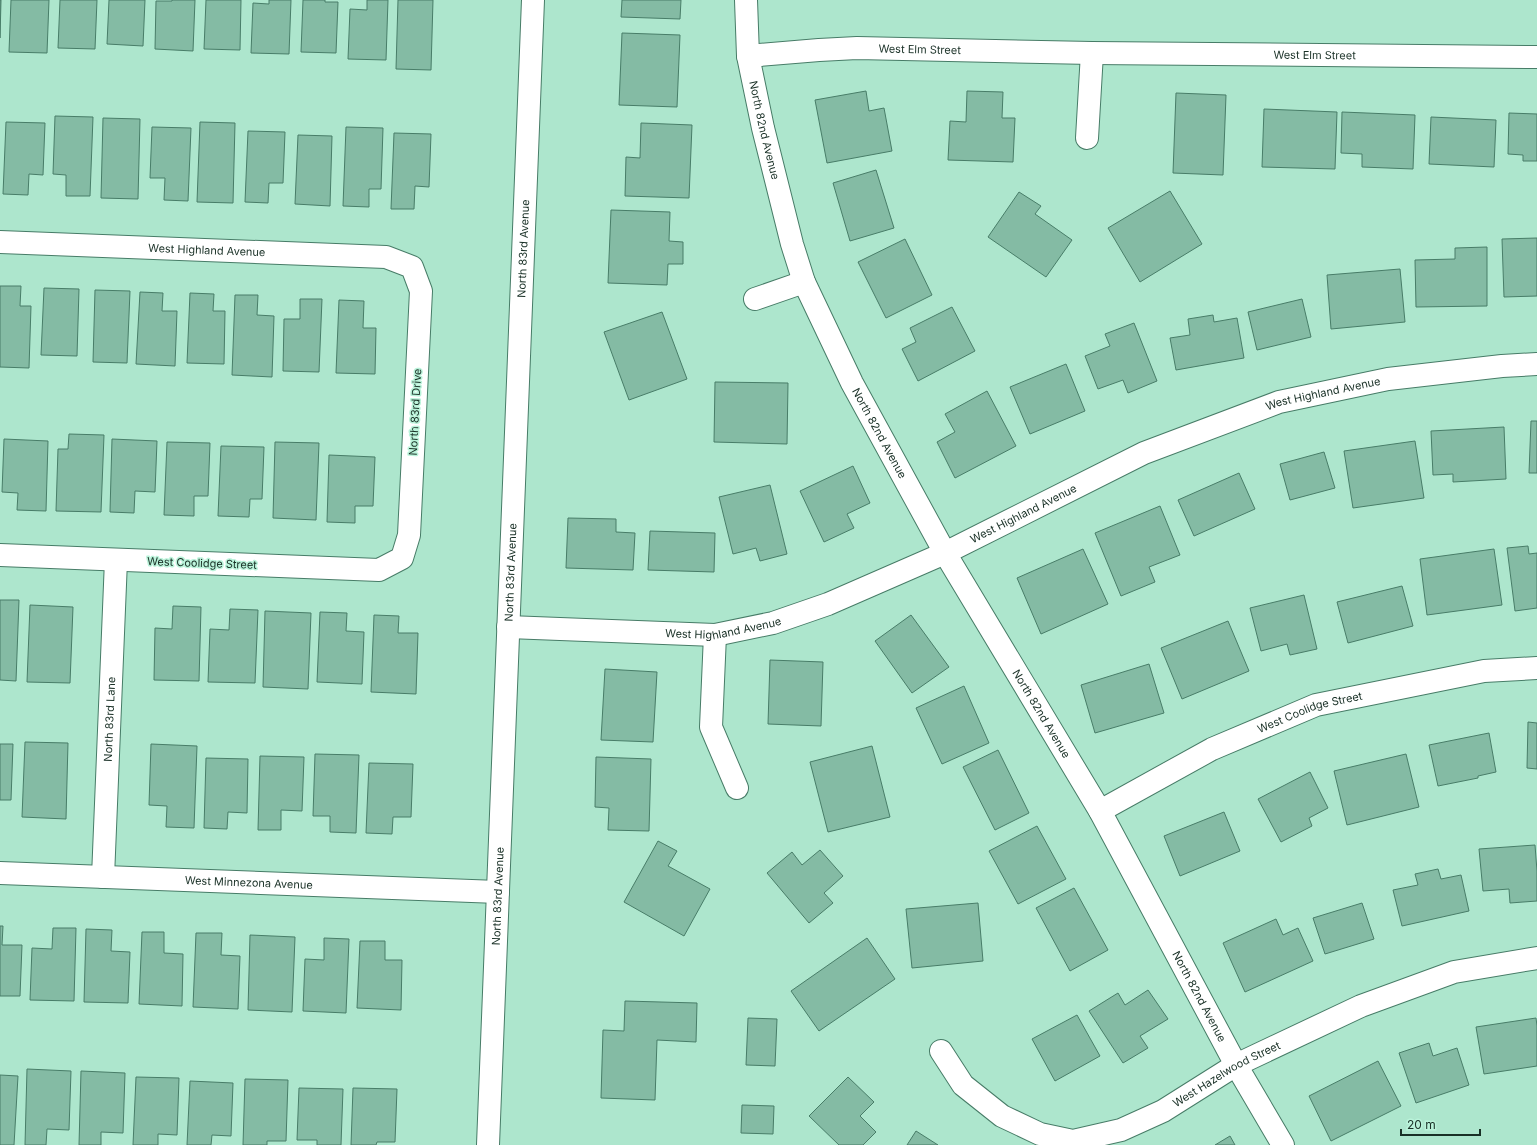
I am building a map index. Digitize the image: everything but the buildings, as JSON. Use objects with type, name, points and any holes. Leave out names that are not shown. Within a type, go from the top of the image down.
[{"type":"street","name":"North 83rd Avenue","points":[[488,1145],[533,0]]},
{"type":"street","name":"North 82nd Avenue","points":[[746,0],[748,56],[772,167],[792,244],[804,282],[852,383],[945,553],[1100,811],[1236,1065],[1283,1145]]},
{"type":"street","name":"West Elm Street","points":[[748,56],[858,48],[1092,53],[1537,57]]},
{"type":"street","points":[[1088,138],[1092,53]]},
{"type":"street","name":"West Highland Avenue","points":[[0,242],[386,257],[412,267]]},
{"type":"street","name":"North 83rd Drive","points":[[402,558],[409,535],[421,292],[412,267]]},
{"type":"street","points":[[755,299],[804,282]]},
{"type":"street","name":"West Highland Avenue","points":[[508,627],[715,635],[773,623],[822,606],[945,553],[1144,454],[1279,402],[1388,379],[1502,366],[1537,364]]},
{"type":"street","name":"West Coolidge Street","points":[[0,555],[379,570],[402,558]]},
{"type":"street","name":"North 83rd Lane","points":[[103,877],[116,560]]},
{"type":"street","points":[[715,635],[711,727],[737,788]]},
{"type":"street","name":"West Coolidge Street","points":[[1100,811],[1212,749],[1316,705],[1484,671],[1537,668]]},
{"type":"street","name":"West Minnezona Avenue","points":[[0,873],[498,892]]},
{"type":"street","name":"West Hazelwood Street","points":[[941,1050],[963,1085],[1002,1116],[1040,1134],[1073,1141],[1121,1130],[1163,1111],[1236,1065],[1361,1006],[1454,972],[1537,958]]}]
